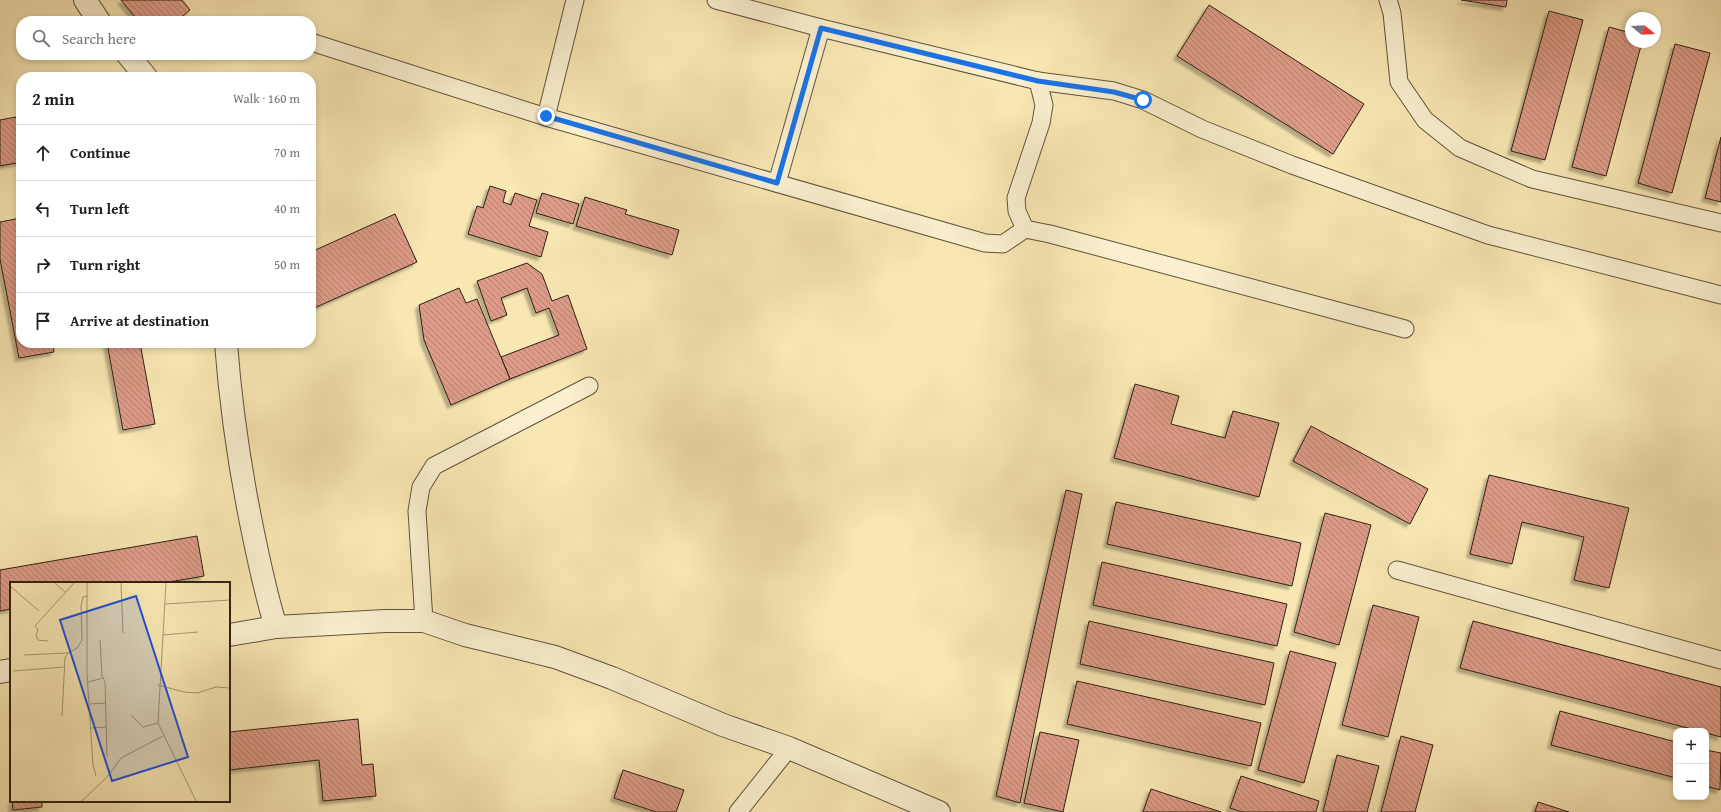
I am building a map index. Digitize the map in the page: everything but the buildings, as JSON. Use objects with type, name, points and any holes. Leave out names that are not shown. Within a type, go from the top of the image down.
[{"type":"street","points":[[85,0],[96,16]]},
{"type":"street","points":[[132,60],[142,72]]},
{"type":"street","points":[[226,348],[230,400],[248,511],[267,600],[276,627]]},
{"type":"street","points":[[230,635],[276,627],[385,621],[424,621],[465,635],[555,657],[612,678],[724,725],[789,748],[939,812]]},
{"type":"street","points":[[0,672],[10,670]]},
{"type":"lane","points":[[546,116],[575,0]]},
{"type":"lane","points":[[716,0],[821,28],[1038,81],[1114,92],[1143,100],[1202,129],[1285,162],[1488,235],[1721,295]]},
{"type":"lane","points":[[1388,0],[1392,13],[1399,82],[1425,120],[1460,148],[1532,179],[1721,223]]},
{"type":"lane","points":[[777,183],[821,28]]},
{"type":"lane","points":[[316,44],[546,116],[985,243],[1003,244],[1025,229],[1050,234],[1405,329]]},
{"type":"lane","points":[[1025,229],[1017,211],[1016,198],[1041,122],[1044,105],[1038,81]]},
{"type":"lane","points":[[424,621],[417,511],[421,487],[434,466],[589,386]]},
{"type":"lane","points":[[1397,570],[1721,660]]},
{"type":"lane","points":[[738,812],[789,748]]},
{"type":"route","points":[[546,116],[777,183],[821,28],[1038,81],[1114,92],[1143,100]]}]
